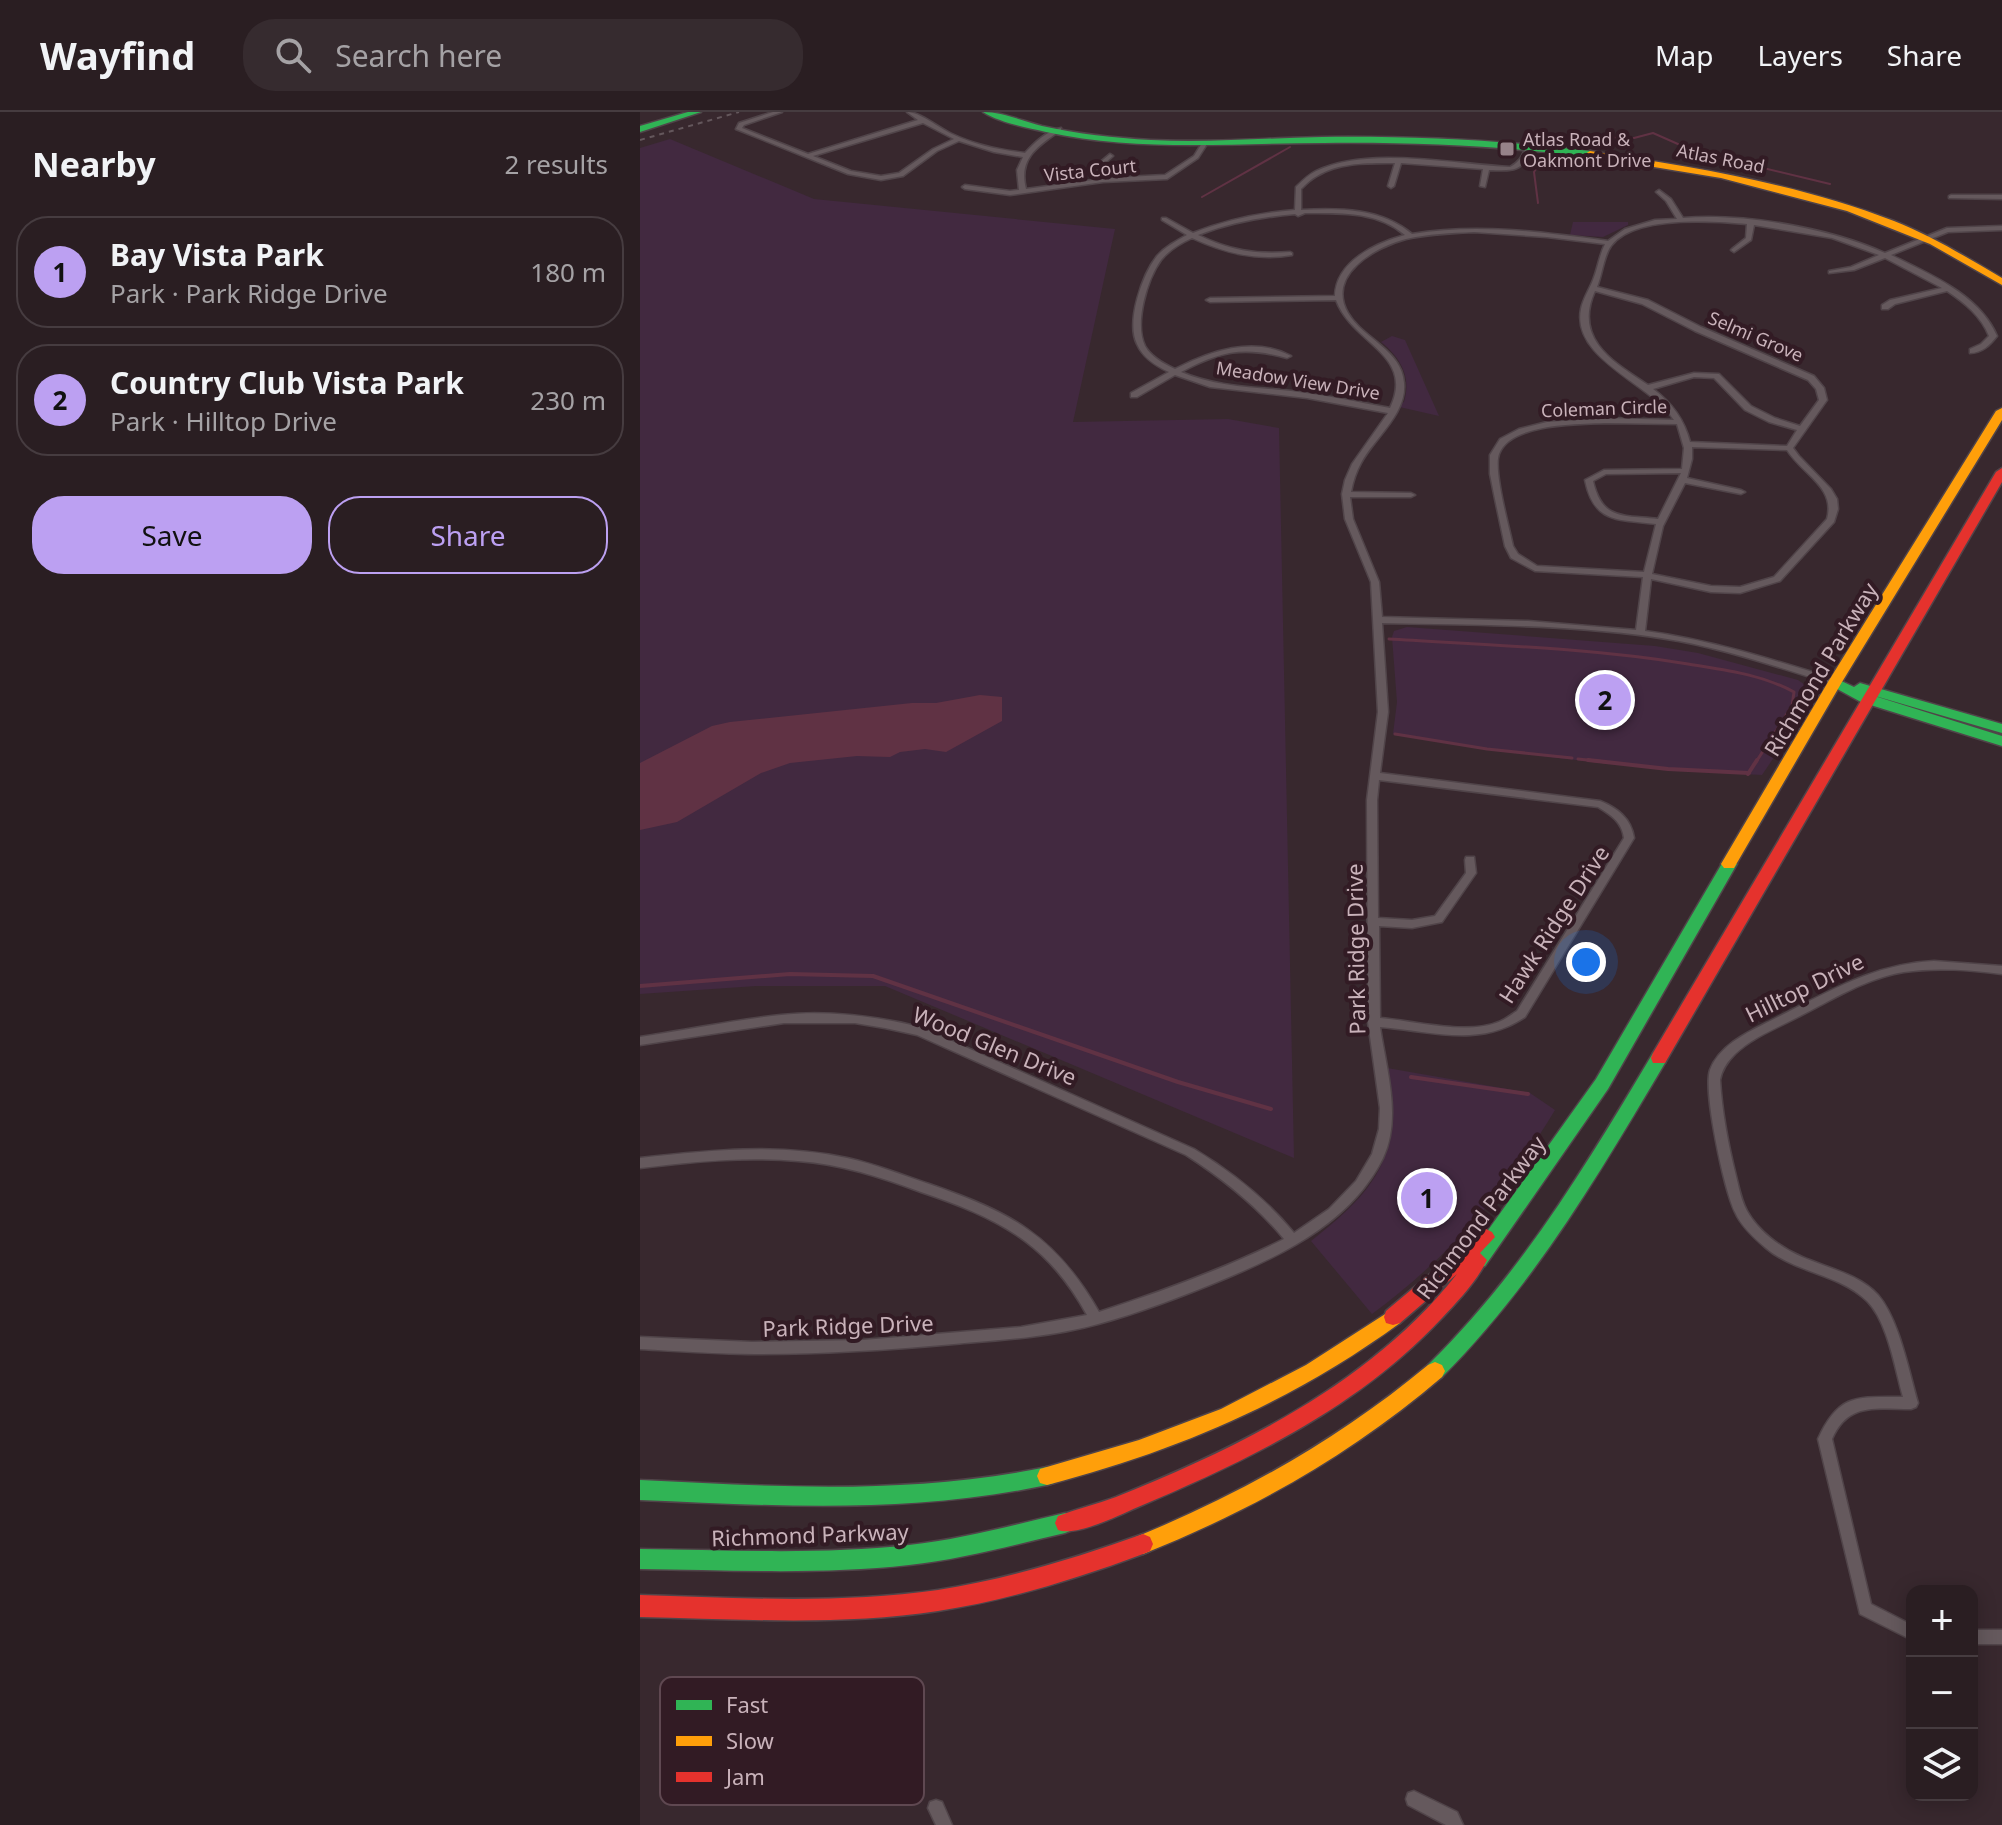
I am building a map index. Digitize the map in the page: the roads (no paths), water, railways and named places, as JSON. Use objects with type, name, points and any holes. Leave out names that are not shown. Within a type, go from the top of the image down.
[{"type":"main road","points":[[640,129],[697,112]]},
{"type":"main road","name":"Atlas Road","points":[[987,112],[1056,131],[1119,143],[1393,140],[1530,146]]},
{"type":"main road","name":"Atlas Road","points":[[1005,112],[1056,131],[1107,136],[1163,139],[1365,134],[1530,146],[1606,157],[1748,183],[1853,210],[1930,237],[2002,272]]},
{"type":"main road","name":"Atlas Road","points":[[1930,237],[2002,282]]},
{"type":"main road","name":"Richmond Parkway","points":[[640,1559],[831,1560],[909,1555],[981,1543],[1071,1521],[1145,1494],[1308,1417],[1365,1377],[1410,1339],[1456,1292],[1514,1214],[1602,1084],[1835,682],[2002,411]]},
{"type":"main road","points":[[640,1606],[829,1608],[897,1604],[993,1588],[1083,1565],[1169,1534],[1255,1495],[1335,1450],[1446,1362],[1484,1319],[1549,1233],[1636,1096],[1869,694],[2002,472]]},
{"type":"main road","points":[[1835,682],[2002,741]]},
{"type":"main road","points":[[1869,694],[2002,729]]},
{"type":"main road","points":[[640,1490],[819,1497],[913,1496],[981,1488],[1061,1471],[1144,1448],[1229,1416],[1318,1369],[1424,1292],[1514,1214]]},
{"type":"street","points":[[779,112],[741,124],[739,129],[860,175],[893,178],[941,146],[959,139]]},
{"type":"street","points":[[910,112],[959,139],[997,151],[1025,155]]},
{"type":"street","points":[[810,155],[923,121]]},
{"type":"street","points":[[1023,192],[1019,174],[1025,155],[1056,131]]},
{"type":"street","name":"Vista Court","points":[[965,187],[1023,192],[1103,180],[1171,175],[1196,157],[1204,144]]},
{"type":"street","points":[[1298,214],[1298,188],[1313,174],[1346,163],[1518,167],[1530,146]]},
{"type":"street","points":[[1103,180],[1099,169],[1110,156]]},
{"type":"street","points":[[1391,186],[1398,163]]},
{"type":"street","points":[[1483,186],[1486,168]]},
{"type":"street","points":[[1659,192],[1669,200],[1681,220]]},
{"type":"street","points":[[1951,197],[2002,197]]},
{"type":"street","name":"Meadow View Drive","points":[[1392,411],[1217,385],[1177,373],[1142,350],[1134,325],[1155,263],[1167,250],[1191,235],[1240,220],[1298,214],[1370,215],[1392,222],[1410,236]]},
{"type":"street","points":[[1164,219],[1232,253],[1258,257],[1290,254]]},
{"type":"street","points":[[1640,633],[1647,575],[1661,522],[1685,476],[1687,444],[1680,422],[1664,399],[1608,360],[1588,335],[1582,313],[1609,243],[1629,230],[1681,220],[1751,222],[1817,232],[1886,255],[1947,289],[1972,307],[1992,329],[1989,342],[1973,351]]},
{"type":"street","points":[[1734,250],[1749,239],[1751,222]]},
{"type":"street","points":[[1831,272],[1852,269],[1947,230],[2002,228]]},
{"type":"street","points":[[1411,495],[1346,494],[1353,464],[1392,411],[1400,396],[1402,382],[1397,367],[1351,323],[1343,311],[1339,285],[1344,274],[1379,244],[1410,236],[1492,232],[1609,243]]},
{"type":"street","name":"Selmi Grove","points":[[1593,288],[1645,302],[1698,329],[1811,378],[1820,388],[1823,400],[1789,448]]},
{"type":"street","points":[[1885,307],[1893,302],[1947,289]]},
{"type":"street","points":[[1210,300],[1339,298]]},
{"type":"street","points":[[1134,395],[1233,347],[1266,348],[1287,356]]},
{"type":"street","points":[[1650,387],[1694,375],[1716,376],[1748,408],[1801,429]]},
{"type":"street","name":"Coleman Circle","points":[[1647,575],[1550,570],[1524,563],[1509,546],[1493,457],[1496,449],[1511,434],[1541,425],[1680,422]]},
{"type":"street","points":[[1647,575],[1726,591],[1769,584],[1784,573],[1831,520],[1835,511],[1830,492],[1798,464],[1789,448],[1687,444]]},
{"type":"street","points":[[1661,522],[1607,514],[1597,507],[1589,480],[1604,472],[1685,476],[1741,492]]},
{"type":"street","name":"Park Ridge Drive","points":[[640,1343],[752,1348],[863,1346],[1021,1333],[1096,1319],[1183,1290],[1293,1241],[1333,1213],[1360,1185],[1378,1155],[1385,1129],[1386,1108],[1374,1022],[1372,800],[1383,712],[1378,620],[1371,564],[1359,547],[1346,494]]},
{"type":"street","points":[[1378,620],[1640,633],[1719,647],[1835,682]]},
{"type":"street","name":"Hawk Ridge Drive","points":[[1374,1022],[1460,1030],[1496,1029],[1509,1025],[1521,1014],[1629,838],[1629,829],[1624,820],[1600,804],[1375,776]]},
{"type":"street","points":[[1373,922],[1412,924],[1438,919],[1471,873],[1470,860]]},
{"type":"street","name":"Hilltop Drive","points":[[1906,1630],[1865,1609],[1825,1439],[1831,1420],[1841,1409],[1858,1405],[1911,1403],[1883,1316],[1872,1297],[1838,1276],[1775,1250],[1742,1214],[1731,1185],[1715,1090],[1715,1073],[1724,1057],[1749,1037],[1869,978],[1894,970],[1935,966],[2002,970]]},
{"type":"street","name":"Wood Glen Drive","points":[[640,1041],[784,1019],[821,1017],[855,1019],[919,1031],[1190,1152],[1217,1168],[1269,1211],[1293,1241]]},
{"type":"street","points":[[640,1163],[751,1154],[846,1163],[894,1177],[979,1207],[1019,1228],[1065,1268],[1081,1289],[1096,1319]]},
{"type":"street","points":[[1978,1637],[2002,1637]]},
{"type":"street","points":[[1414,1799],[1451,1818],[1455,1825]]},
{"type":"street","points":[[936,1808],[944,1825]]},
{"type":"waterway","points":[[1586,137],[1634,138],[1653,133],[1696,152],[1830,184]]},
{"type":"waterway","points":[[1202,197],[1290,147]]},
{"type":"waterway","points":[[1538,203],[1534,172],[1545,155]]},
{"type":"waterway","points":[[1389,639],[1614,654],[1715,668],[1769,681],[1794,692],[1792,706],[1756,762]]},
{"type":"waterway","points":[[1395,734],[1487,749],[1572,758]]},
{"type":"waterway","points":[[1578,759],[1601,762]]},
{"type":"waterway","points":[[1588,760],[1601,762]]},
{"type":"waterway","points":[[1749,773],[1757,760]]},
{"type":"waterway","points":[[1601,762],[1606,762]]},
{"type":"waterway","points":[[1601,762],[1749,773]]},
{"type":"waterway","points":[[640,986],[790,974],[873,976],[1178,1082],[1271,1109]]},
{"type":"waterway","points":[[1411,1077],[1528,1094]]},
{"type":"railway","points":[[640,140],[739,112]]},
{"type":"place","name":"Atlas Road & Oakmont Drive","points":[[1507,149]]},
{"type":"place","name":"Country Club Vista Park","points":[[1605,700]]},
{"type":"place","name":"Bay Vista Park","points":[[1427,1198]]}]
